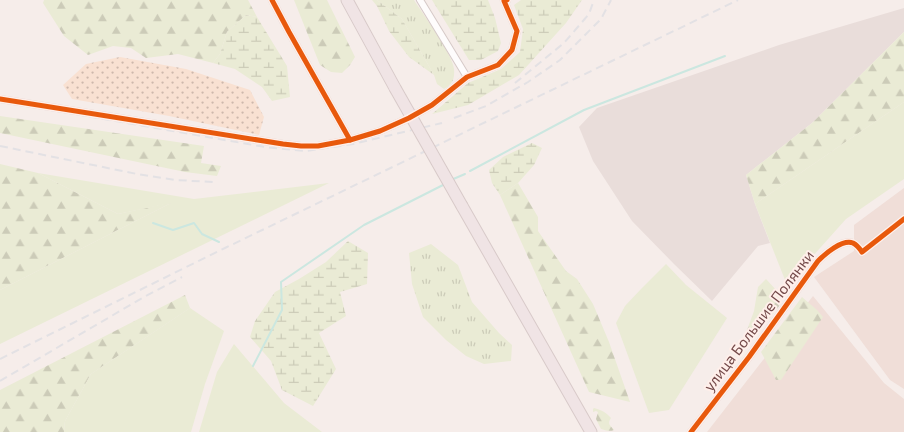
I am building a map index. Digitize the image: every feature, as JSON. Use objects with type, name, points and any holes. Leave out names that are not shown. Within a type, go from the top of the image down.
[{"type":"highway","points":[[347,0],[591,432]]},
{"type":"street","points":[[272,0],[350,140]]},
{"type":"street","points":[[353,0],[355,15]]},
{"type":"street","points":[[420,0],[467,77]]},
{"type":"street","points":[[0,99],[300,146],[318,146],[350,140],[380,131],[409,118],[432,105],[467,77],[498,65],[512,50],[517,31],[504,1],[507,0]]},
{"type":"street","name":"улица Большие Полянки","points":[[691,432],[749,357],[818,260],[828,252],[846,244],[855,244],[862,252],[904,219]]},
{"type":"shaded area","points":[[904,8],[904,32],[812,123],[746,175],[770,243],[758,246],[712,301],[632,221],[593,161],[579,127],[597,108],[779,45]]},
{"type":"shaded area","points":[[904,188],[904,389],[890,380],[814,277],[854,251],[854,225]]},
{"type":"shaded area","points":[[813,296],[884,383],[904,399],[904,432],[707,432]]},
{"type":"green space","points":[[44,0],[248,0],[257,17],[246,15],[227,32],[220,54],[213,63],[178,54],[146,58],[131,48],[113,46],[88,55],[64,36],[43,3]]},
{"type":"green space","points":[[294,0],[327,0],[355,57],[342,73],[331,72],[320,65]]},
{"type":"green space","points":[[372,0],[377,0],[402,19],[434,75],[409,57],[389,31]]},
{"type":"green space","points":[[377,0],[414,0],[449,54],[454,69],[454,76],[449,86],[444,89],[437,84],[434,75],[402,19]]},
{"type":"green space","points":[[432,0],[488,0],[501,43],[498,51],[481,60],[469,60]]},
{"type":"green space","points":[[521,0],[582,0],[566,23],[519,75],[468,105],[432,114],[468,83],[501,69],[520,52],[523,29],[514,5]]},
{"type":"green space","points":[[246,15],[257,17],[287,66],[290,97],[272,101],[262,87],[235,69],[213,63],[220,54],[227,32]]},
{"type":"green space","points":[[904,32],[904,102],[755,204],[746,175],[812,123]]},
{"type":"green space","points":[[904,102],[904,179],[846,219],[787,285],[755,204]]},
{"type":"green space","points":[[0,116],[204,146],[201,163],[221,166],[217,176],[185,172],[0,133]]},
{"type":"green space","points":[[532,143],[542,148],[534,165],[518,183],[500,195],[492,183],[489,170],[503,157]]},
{"type":"green space","points":[[0,164],[38,173],[118,214],[173,202],[0,290]]},
{"type":"green space","points":[[38,173],[194,199],[329,183],[0,344],[0,290],[171,203],[118,214]]},
{"type":"green space","points":[[518,183],[538,217],[538,231],[566,271],[577,279],[593,304],[609,342],[630,402],[589,392],[500,195]]},
{"type":"green space","points":[[348,241],[368,253],[367,284],[340,292],[346,316],[319,333],[336,369],[313,406],[282,390],[271,361],[250,337],[255,321],[275,292],[326,262]]},
{"type":"green space","points":[[431,244],[458,265],[472,302],[512,345],[511,361],[484,364],[466,356],[446,340],[423,317],[412,284],[409,253]]},
{"type":"green space","points":[[666,264],[686,285],[727,318],[669,410],[649,413],[616,323],[625,306]]},
{"type":"green space","points":[[766,279],[779,293],[780,305],[753,340],[747,330],[754,311],[758,287]]},
{"type":"green space","points":[[185,295],[190,308],[91,374],[65,421],[64,432],[0,432],[0,390]]},
{"type":"green space","points":[[802,297],[823,317],[781,380],[776,380],[761,352]]},
{"type":"green space","points":[[190,308],[224,331],[205,384],[191,432],[64,432],[65,421],[91,374]]},
{"type":"green space","points":[[234,344],[284,403],[322,432],[199,432],[217,372]]},
{"type":"green space","points":[[594,408],[611,418],[609,422],[614,430],[601,429],[596,419],[598,412],[593,412]]},
{"type":"sand","points":[[120,57],[186,69],[250,90],[264,117],[259,135],[169,116],[72,99],[63,85],[86,64]]},
{"type":"waterway","points":[[470,171],[584,110],[725,56]]},
{"type":"waterway","points":[[451,180],[465,174]]},
{"type":"waterway","points":[[253,366],[282,310],[281,282],[364,225],[445,184]]},
{"type":"waterway","points":[[153,223],[173,230],[194,223],[202,234],[219,242]]},
{"type":"railway","points":[[515,83],[564,43],[589,14],[594,0]]},
{"type":"railway","points":[[454,118],[486,106],[528,82],[560,60],[601,19],[611,0]]},
{"type":"railway","points":[[0,359],[738,0]]},
{"type":"railway","points":[[0,101],[265,147],[306,151],[353,144],[442,123]]},
{"type":"railway","points":[[0,146],[137,174],[175,180],[213,182]]},
{"type":"railway","points":[[0,381],[182,277]]},
{"type":"cycle path","points":[[272,0],[350,140]]},
{"type":"cycle path","points":[[0,99],[283,144],[318,146],[350,140],[380,131],[409,118],[432,105],[467,77],[498,65],[512,50],[517,31],[504,1],[507,0]]},
{"type":"cycle path","points":[[691,432],[749,357],[818,261],[834,248],[844,243],[853,243],[862,252],[904,219]]}]
